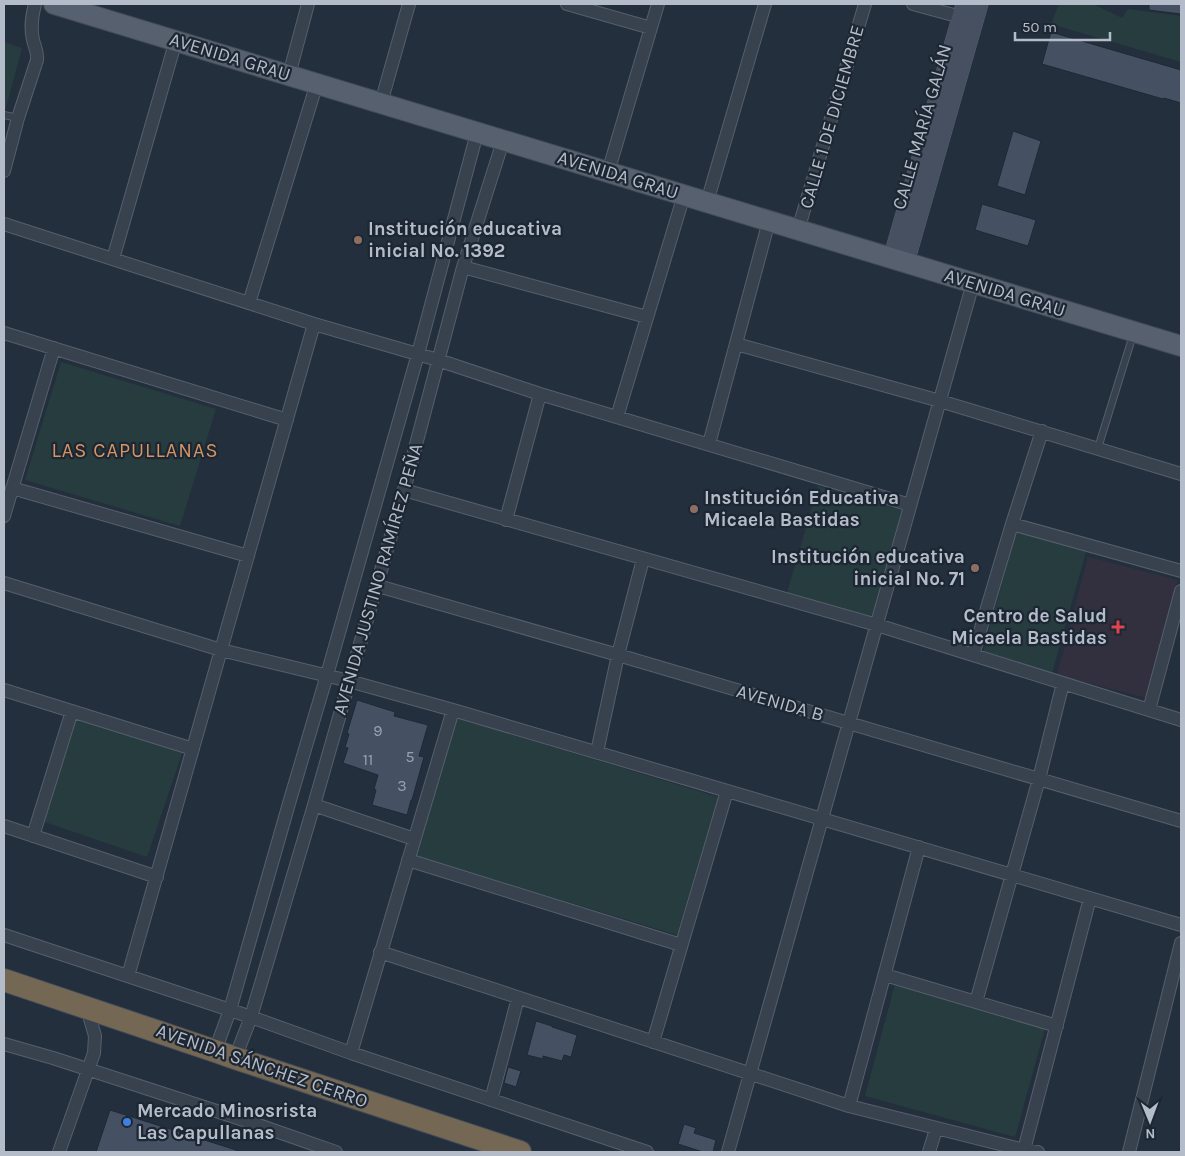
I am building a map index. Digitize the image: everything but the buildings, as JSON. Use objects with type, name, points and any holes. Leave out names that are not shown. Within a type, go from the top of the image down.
[{"type":"highway","name":"AVENIDA SÁNCHEZ CERRO","points":[[4,980],[516,1152]]},
{"type":"main road","name":"AVENIDA GRAU","points":[[54,4],[1181,346]]},
{"type":"street","points":[[4,171],[18,118],[37,60],[38,53],[31,23],[35,4]]},
{"type":"street","points":[[289,74],[308,4]]},
{"type":"street","points":[[381,103],[409,4]]},
{"type":"street","points":[[567,4],[651,28]]},
{"type":"street","points":[[608,172],[658,4]]},
{"type":"street","points":[[707,202],[765,4]]},
{"type":"street","name":"CALLE 1 DE DICIEMBRE","points":[[798,230],[865,4]]},
{"type":"street","points":[[913,4],[967,14]]},
{"type":"street","name":"CALLE MARÍA GALÁN","points":[[899,261],[967,14],[980,4]]},
{"type":"street","points":[[113,259],[176,40]]},
{"type":"street","points":[[249,303],[317,83]]},
{"type":"street","name":"AVENIDA JUSTINO RAMÍREZ PEÑA","points":[[225,1055],[230,1010],[418,354],[477,133]]},
{"type":"street","name":"AVENIDA JUSTINO RAMÍREZ PEÑA","points":[[225,1055],[251,1017],[378,586],[463,267],[503,141]]},
{"type":"street","points":[[617,417],[684,195]]},
{"type":"street","points":[[709,444],[769,221]]},
{"type":"street","points":[[4,224],[314,324],[438,360],[540,394],[910,505]]},
{"type":"street","points":[[463,267],[647,317]]},
{"type":"street","points":[[728,1152],[973,283]]},
{"type":"street","points":[[128,976],[314,324]]},
{"type":"street","points":[[4,333],[287,420]]},
{"type":"street","points":[[736,344],[940,400],[1181,474]]},
{"type":"street","points":[[4,516],[54,348]]},
{"type":"street","points":[[506,520],[540,394]]},
{"type":"street","points":[[973,655],[1042,431]]},
{"type":"street","points":[[12,488],[248,556]]},
{"type":"street","points":[[404,490],[876,625],[1181,720]]},
{"type":"street","points":[[1012,524],[1181,571]]},
{"type":"street","points":[[597,752],[618,655],[642,559]]},
{"type":"street","points":[[4,583],[222,650],[327,675],[453,710],[1181,925]]},
{"type":"street","name":"AVENIDA B","points":[[378,586],[1181,821]]},
{"type":"street","points":[[1149,710],[1181,591]]},
{"type":"street","points":[[976,1002],[1039,779],[1063,683]]},
{"type":"street","points":[[4,690],[193,749]]},
{"type":"street","points":[[351,1053],[453,710]]},
{"type":"street","points":[[33,836],[72,711]]},
{"type":"street","points":[[653,1042],[727,791]]},
{"type":"street","points":[[314,804],[414,839]]},
{"type":"street","points":[[4,826],[157,877]]},
{"type":"street","points":[[849,1106],[919,847]]},
{"type":"street","points":[[408,860],[681,944]]},
{"type":"street","points":[[1024,1150],[1090,898]]},
{"type":"street","points":[[4,934],[647,1152]]},
{"type":"street","points":[[1129,1152],[1176,986],[1181,943]]},
{"type":"street","points":[[380,952],[849,1106],[936,1129],[1038,1152]]},
{"type":"street","points":[[884,975],[1057,1026]]},
{"type":"street","points":[[491,1100],[518,998]]},
{"type":"street","points":[[59,1152],[94,1053],[95,1036],[88,1008]]},
{"type":"street","points":[[4,1044],[244,1120],[336,1152]]},
{"type":"street","points":[[929,1152],[936,1129]]},
{"type":"lane","points":[[4,115],[18,118]]},
{"type":"lane","points":[[1098,448],[1134,332]]},
{"type":"shaded area","name":"Centro de Salud Micaela Bastidas","points":[[1088,557],[1178,580],[1147,698],[1057,675]]},
{"type":"green space","points":[[1059,4],[1093,4],[1122,18],[1128,9],[1181,16],[1181,62],[1051,24]]},
{"type":"green space","points":[[4,42],[22,48],[4,115]]},
{"type":"green space","points":[[61,362],[216,409],[180,526],[25,480]]},
{"type":"green space","points":[[818,486],[904,511],[872,618],[787,593]]},
{"type":"green space","points":[[1016,532],[1086,552],[1052,673],[983,652]]},
{"type":"green space","points":[[74,716],[183,751],[147,857],[42,821]]},
{"type":"green space","points":[[457,718],[718,797],[677,935],[415,856]]},
{"type":"green space","points":[[895,984],[1046,1025],[1015,1137],[865,1096]]},
{"type":"place","name":"Institución educativa inicial No. 1392","points":[[358,240]]},
{"type":"place","name":"Institución Educativa Micaela Bastidas","points":[[694,509]]},
{"type":"place","name":"Institución educativa inicial No. 71","points":[[975,568]]},
{"type":"place","name":"Centro de Salud Micaela Bastidas","points":[[1118,627]]},
{"type":"place","name":"Mercado Minosrista Las Capullanas","points":[[127,1122]]},
{"type":"district","name":"LAS CAPULLANAS","points":[[135,450]]}]
